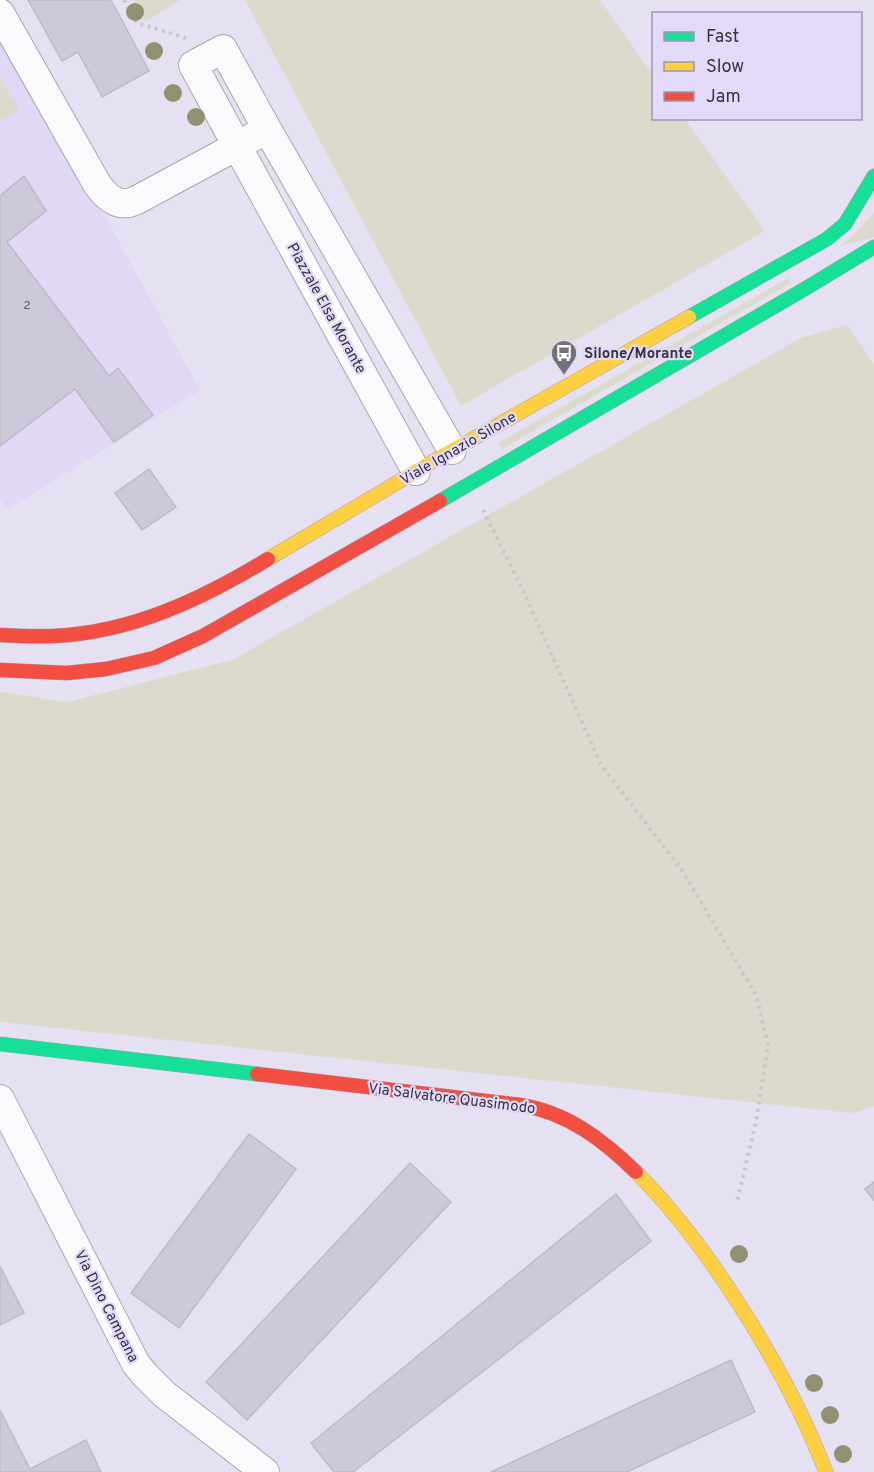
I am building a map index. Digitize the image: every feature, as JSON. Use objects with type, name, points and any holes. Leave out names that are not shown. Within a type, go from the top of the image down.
[{"type":"street","points":[[0,13],[102,191],[115,202],[121,204],[135,201],[267,129]]},
{"type":"street","points":[[209,56],[223,49],[452,450]]},
{"type":"street","name":"Piazzale Elsa Morante","points":[[209,56],[193,65],[416,471]]},
{"type":"street","name":"Viale Ignazio Silone","points":[[0,635],[40,637],[96,632],[133,625],[166,613],[231,582],[452,450],[827,239],[845,224],[874,176]]},
{"type":"street","points":[[0,670],[67,673],[106,669],[154,658],[203,636],[347,555],[874,248]]},
{"type":"street","name":"Via Salvatore Quasimodo","points":[[0,1044],[520,1105],[565,1118],[598,1138],[627,1162],[665,1202],[694,1239],[742,1308],[785,1379],[808,1426],[826,1472]]},
{"type":"street","name":"Via Dino Campana","points":[[0,1100],[136,1364],[164,1394],[265,1472]]},
{"type":"path","points":[[124,0],[137,23],[200,43],[209,56]]},
{"type":"path","points":[[482,508],[521,586],[601,765],[682,870],[756,995],[768,1045],[756,1122],[737,1202]]},
{"type":"shaded area","points":[[133,0],[180,0],[145,22]]},
{"type":"shaded area","points":[[245,0],[600,0],[652,74],[652,120],[686,120],[765,231],[461,406]]},
{"type":"shaded area","points":[[0,38],[76,163],[200,390],[8,509],[0,500]]},
{"type":"shaded area","points":[[0,76],[19,111],[0,121]]},
{"type":"shaded area","points":[[874,212],[874,237],[838,247],[854,235]]},
{"type":"shaded area","points":[[788,278],[791,283],[502,449],[498,443]]},
{"type":"shaded area","points":[[847,325],[874,364],[874,1107],[851,1113],[0,1022],[0,692],[67,702],[232,660],[801,338]]},
{"type":"building","points":[[28,0],[111,0],[149,71],[102,97],[78,52],[62,61]]},
{"type":"building","points":[[24,176],[46,211],[7,242],[109,376],[118,368],[153,415],[114,442],[75,389],[0,446],[0,196]]},
{"type":"building","points":[[149,469],[176,507],[142,530],[115,493]]},
{"type":"building","points":[[249,1134],[296,1169],[179,1328],[131,1293]]},
{"type":"building","points":[[410,1163],[451,1202],[247,1420],[206,1382]]},
{"type":"building","points":[[874,1182],[874,1200],[865,1189]]},
{"type":"building","points":[[616,1194],[651,1241],[353,1472],[334,1472],[311,1443]]},
{"type":"building","points":[[0,1266],[24,1313],[0,1325]]},
{"type":"building","points":[[731,1360],[755,1412],[627,1472],[491,1472]]},
{"type":"building","points":[[0,1410],[30,1469],[86,1440],[101,1472],[0,1472]]},
{"type":"traffic: fast","points":[[689,317],[827,239],[845,224],[874,176]]},
{"type":"traffic: fast","points":[[440,501],[874,247]]},
{"type":"traffic: fast","points":[[0,1044],[257,1074]]},
{"type":"traffic: slow","points":[[268,559],[432,462],[689,317]]},
{"type":"traffic: slow","points":[[636,1172],[689,1232],[748,1319],[796,1404],[826,1472]]},
{"type":"traffic: jam","points":[[0,670],[67,673],[106,669],[154,658],[203,636],[440,501]]},
{"type":"traffic: jam","points":[[0,635],[48,636],[112,628],[192,600],[268,559]]},
{"type":"traffic: jam","points":[[257,1074],[520,1105],[537,1109],[583,1129],[611,1149],[636,1172]]},
{"type":"place","name":"Silone/Morante","points":[[564,376]]}]
